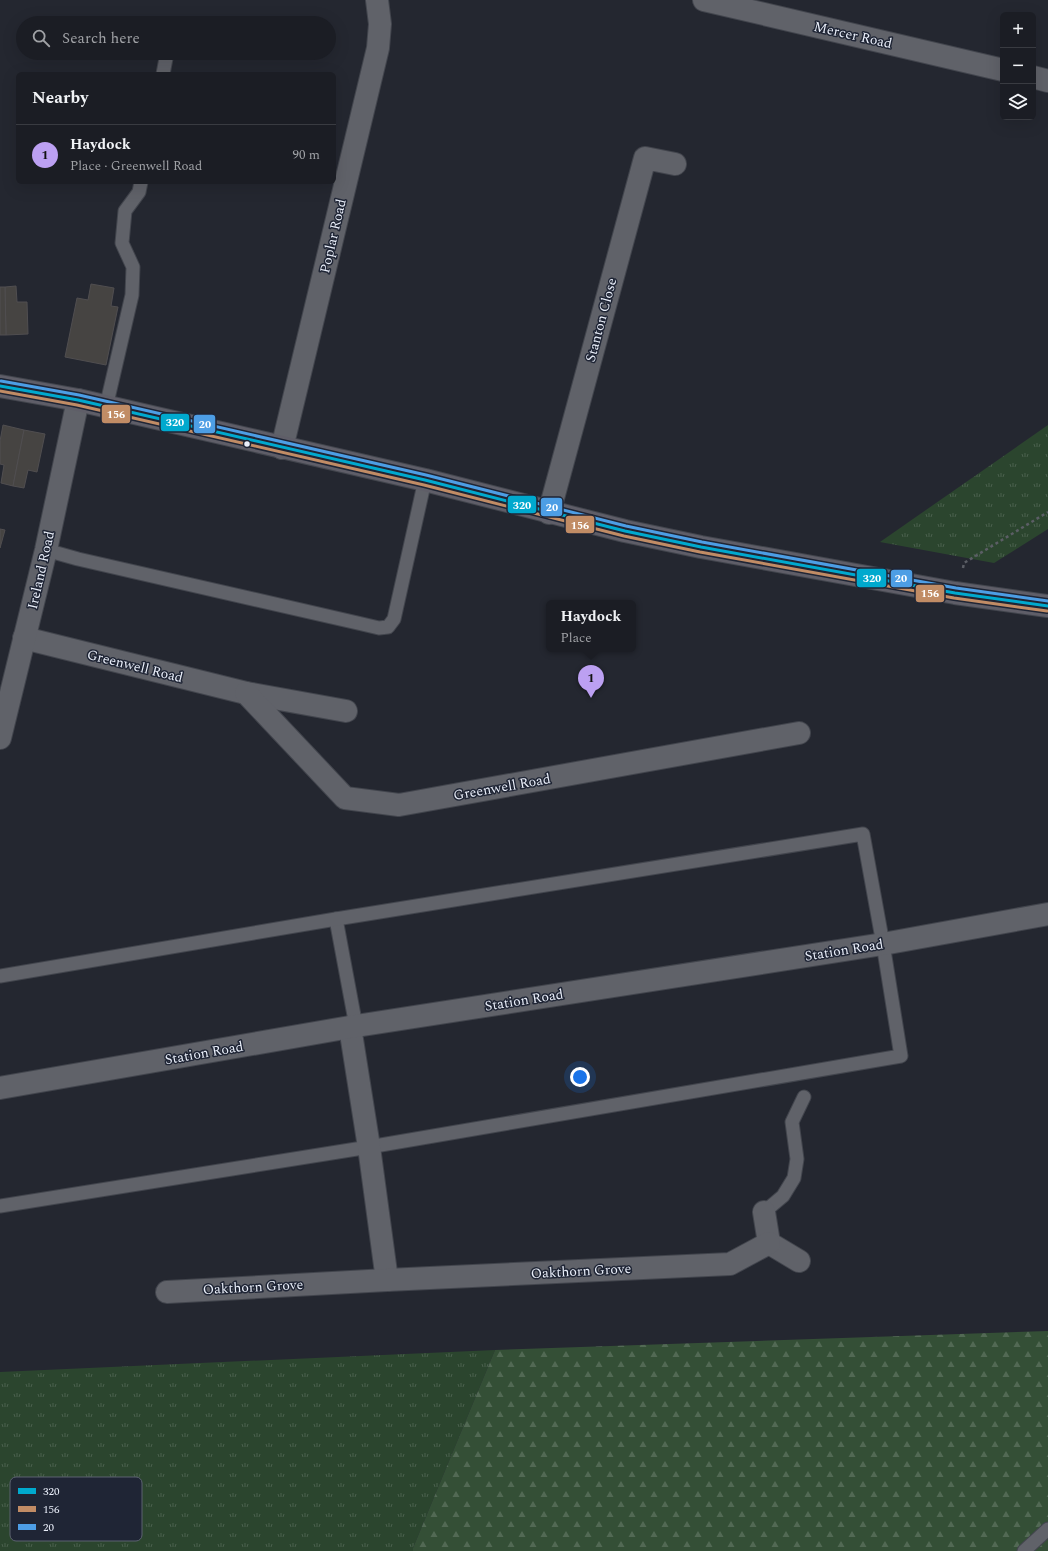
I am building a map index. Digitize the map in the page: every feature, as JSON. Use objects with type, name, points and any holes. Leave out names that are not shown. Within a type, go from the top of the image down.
[{"type":"main road","points":[[0,386],[78,400],[425,480],[549,513],[625,531],[701,547],[955,593],[1048,606]]},
{"type":"street","name":"Mercer Road","points":[[704,0],[1000,69]]},
{"type":"street","name":"Poplar Road","points":[[282,448],[378,48],[380,24],[378,1]]},
{"type":"street","points":[[1036,78],[1048,81]]},
{"type":"street","name":"Stanton Close","points":[[549,513],[645,158],[675,164]]},
{"type":"street","name":"Ireland Road","points":[[0,738],[7,673],[24,638],[46,550],[78,400]]},
{"type":"street","name":"Greenwell Road","points":[[24,638],[246,693],[346,711]]},
{"type":"street","name":"Greenwell Road","points":[[246,693],[345,798],[398,805],[799,733]]},
{"type":"street","name":"Station Road","points":[[0,1088],[353,1027],[883,944],[1048,914]]},
{"type":"street","points":[[353,1027],[387,1280]]},
{"type":"street","points":[[764,1212],[769,1243],[799,1261]]},
{"type":"street","name":"Oakthorn Grove","points":[[167,1292],[730,1264],[769,1243]]},
{"type":"lane","points":[[163,72],[166,60]]},
{"type":"lane","points":[[106,407],[132,296],[133,267],[122,243],[125,211],[139,192],[141,184]]},
{"type":"lane","points":[[46,550],[78,559],[379,628],[388,627],[394,619],[425,480]]},
{"type":"lane","points":[[0,976],[336,919],[863,834],[901,1056],[369,1147],[0,1206]]},
{"type":"lane","points":[[336,919],[353,1027]]},
{"type":"lane","points":[[764,1212],[782,1196],[794,1178],[797,1159],[792,1122],[804,1098]]},
{"type":"lane","points":[[1024,1551],[1048,1529]]},
{"type":"path","points":[[955,593],[964,563],[1048,512]]},
{"type":"green space","points":[[1048,425],[1048,529],[994,563],[880,542]]},
{"type":"green space","points":[[1048,1331],[1048,1551],[413,1551],[495,1350]]},
{"type":"green space","points":[[495,1350],[413,1551],[0,1551],[0,1372]]},
{"type":"building","points":[[91,284],[114,288],[111,306],[118,307],[106,365],[65,357],[77,298],[88,300]]},
{"type":"building","points":[[16,286],[17,302],[27,302],[28,334],[6,335],[5,287]]},
{"type":"building","points":[[0,287],[5,287],[6,335],[0,335]]},
{"type":"building","points":[[3,425],[24,430],[13,486],[1,483],[4,465],[0,464],[0,441]]},
{"type":"building","points":[[24,430],[45,434],[37,472],[28,470],[24,488],[13,486]]},
{"type":"building","points":[[0,529],[5,530],[0,548]]},
{"type":"transit line","name":"20","points":[[1,381],[79,395],[426,475],[626,526],[702,542],[956,588],[1048,601]]},
{"type":"transit line","name":"320","points":[[0,386],[78,400],[425,480],[625,531],[701,547],[955,593],[1048,606]]},
{"type":"transit line","name":"156","points":[[0,391],[77,405],[424,485],[624,536],[700,552],[954,598],[1047,611]]},
{"type":"place","name":"Haydock","points":[[591,698]]}]
